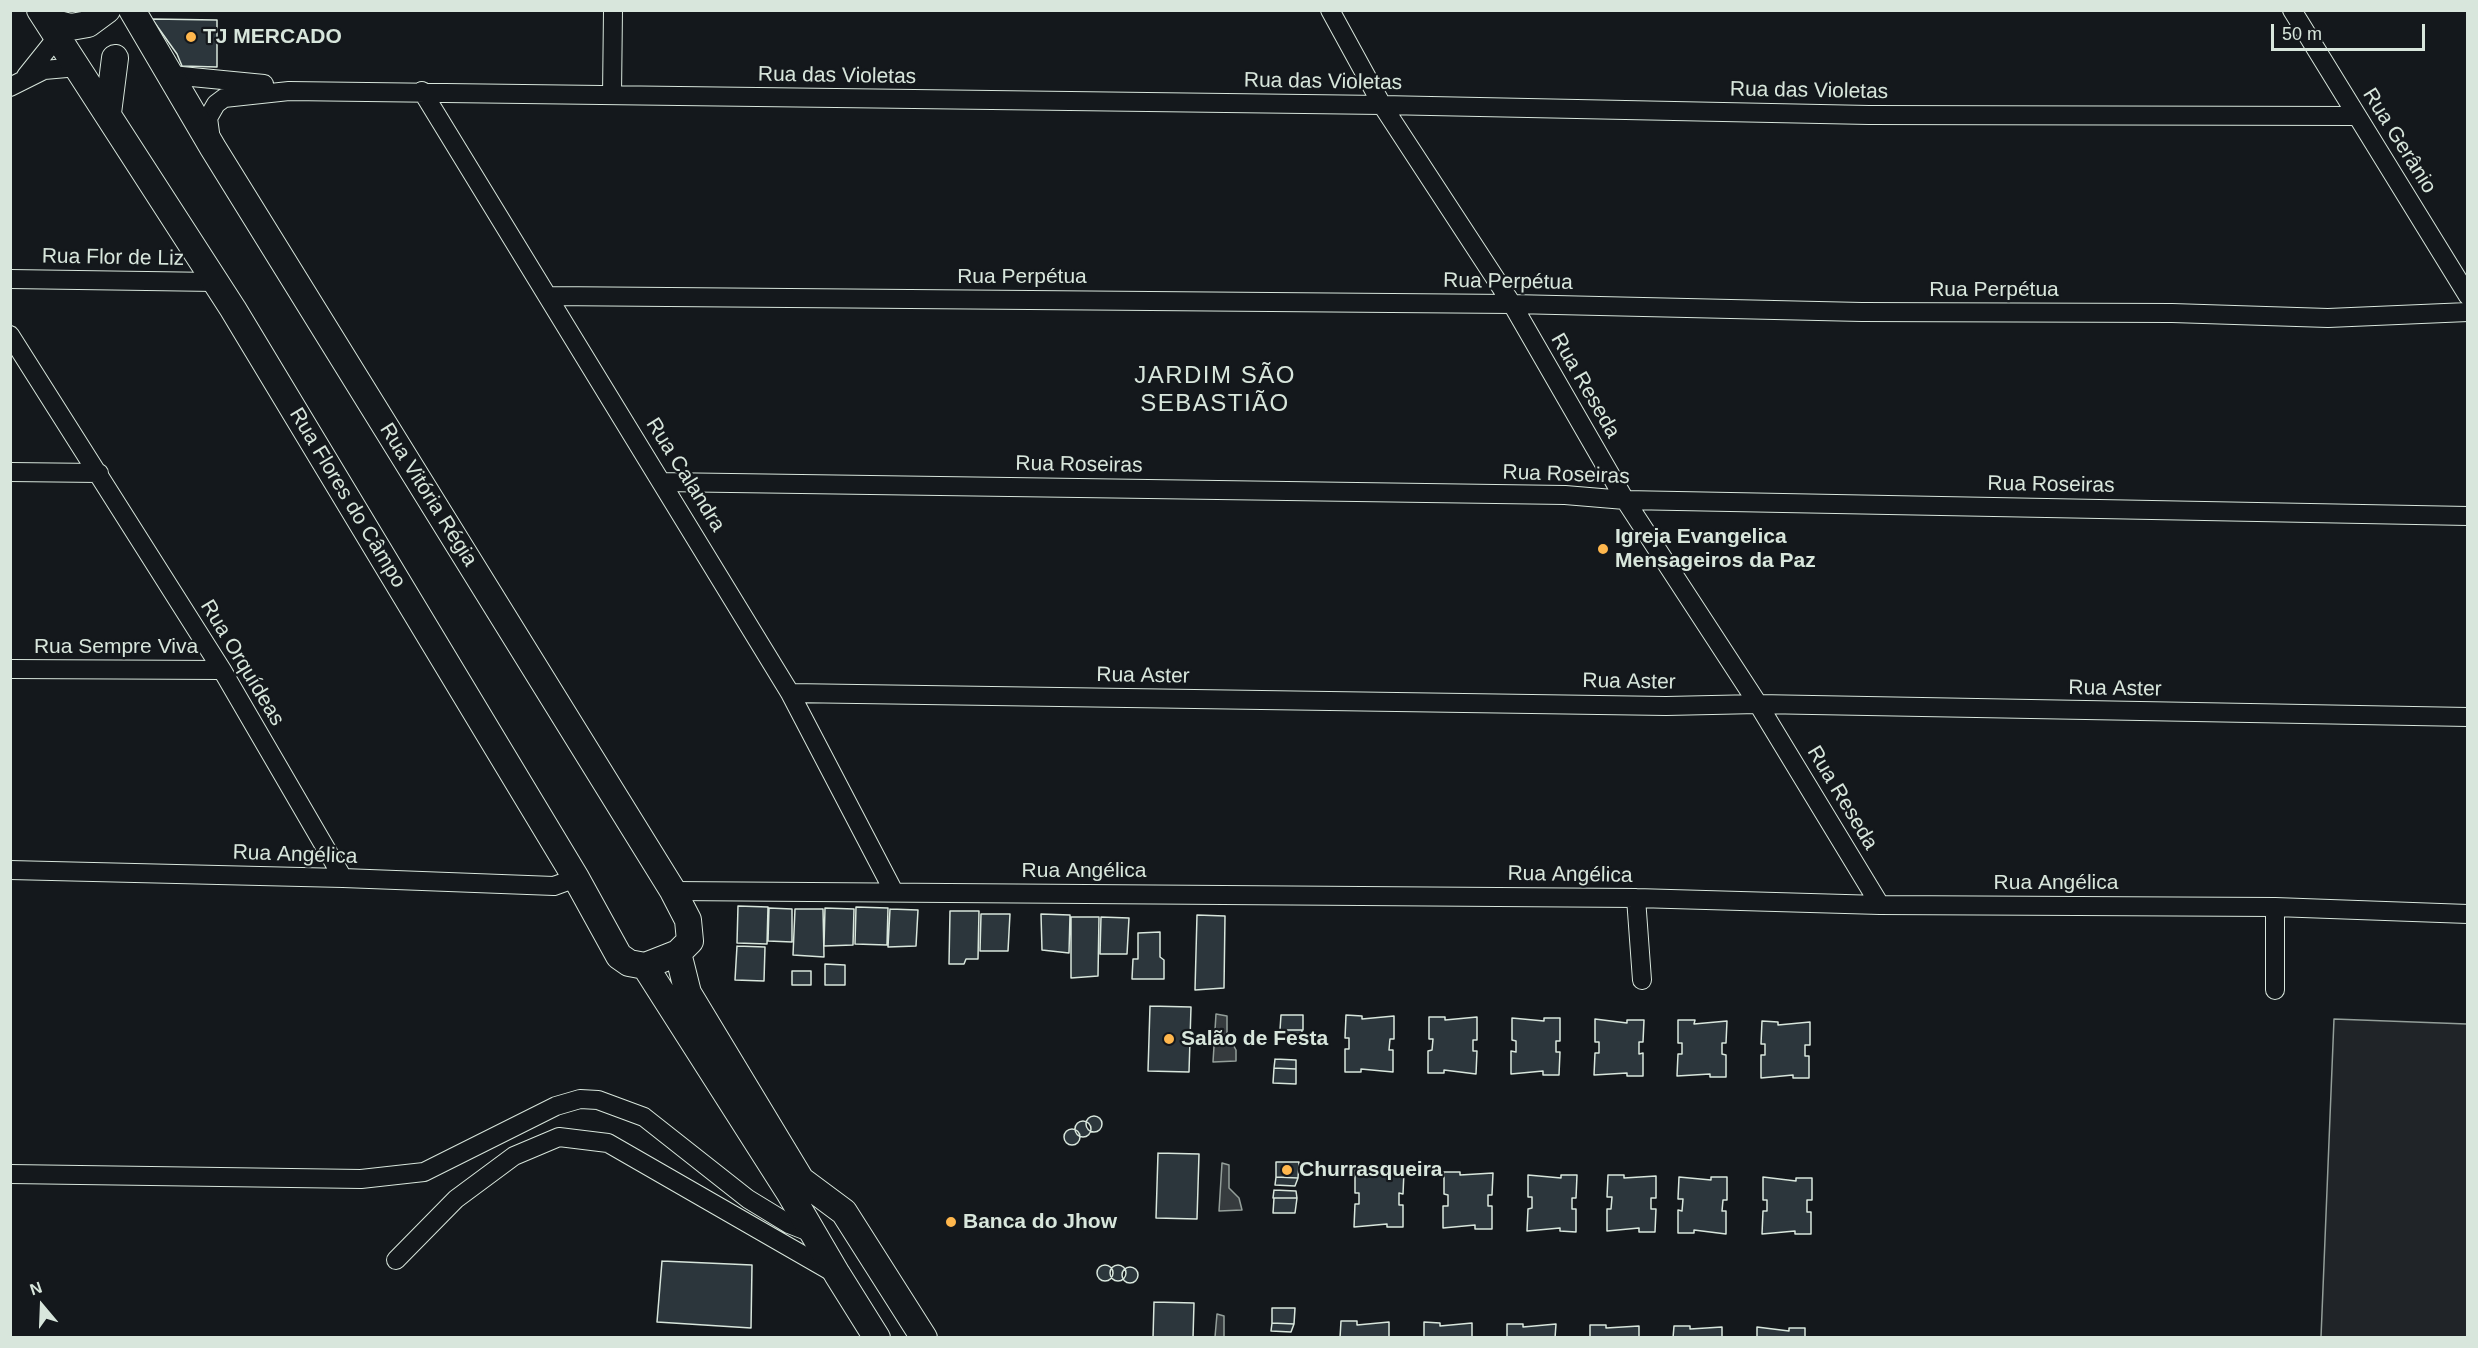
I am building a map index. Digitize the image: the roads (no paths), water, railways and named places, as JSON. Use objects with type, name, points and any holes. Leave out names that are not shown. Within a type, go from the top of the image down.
[{"type":"street","points":[[40,10],[55,23],[71,27],[88,24],[106,12],[135,15]]},
{"type":"street","name":"Rua Flores do Câmpo","points":[[40,10],[234,309],[576,878],[619,956],[629,963],[661,960]]},
{"type":"street","points":[[612,95],[613,10]]},
{"type":"street","name":"Rua Reseda","points":[[1330,10],[1382,105],[1512,304],[1625,500],[1758,704],[1880,904]]},
{"type":"street","name":"Rua Gerânio","points":[[2292,10],[2468,296]]},
{"type":"street","name":"Rua Vitória Régia","points":[[135,15],[213,148],[673,891],[688,920],[690,941],[661,960]]},
{"type":"street","points":[[17,83],[58,36]]},
{"type":"street","points":[[108,113],[116,58]]},
{"type":"street","points":[[17,83],[44,70],[78,67]]},
{"type":"street","name":"Rua das Violetas","points":[[171,75],[265,84],[289,91]]},
{"type":"street","name":"Rua das Violetas","points":[[213,148],[208,118],[216,104],[224,98],[289,91],[1382,105],[1869,115],[2357,116]]},
{"type":"street","name":"Rua Calandra","points":[[422,91],[790,693],[894,892]]},
{"type":"street","name":"Rua Flor de Liz","points":[[10,279],[215,282]]},
{"type":"street","name":"Rua Perpétua","points":[[548,296],[1512,304],[1862,312],[2172,313],[2328,318],[2468,312]]},
{"type":"street","name":"Rua Orquídeas","points":[[10,335],[222,670],[343,878]]},
{"type":"street","points":[[10,472],[99,473]]},
{"type":"street","name":"Rua Roseiras","points":[[662,482],[1565,495],[1625,500],[2468,516]]},
{"type":"street","name":"Rua Sempre Viva","points":[[10,669],[222,670]]},
{"type":"street","name":"Rua Aster","points":[[790,693],[1666,706],[1758,704],[2468,717]]},
{"type":"street","name":"Rua Angélica","points":[[10,870],[554,886],[576,878]]},
{"type":"street","name":"Rua Angélica","points":[[673,891],[1636,898],[1880,904],[2276,907],[2468,914]]},
{"type":"street","points":[[1636,898],[1642,980]]},
{"type":"street","points":[[2275,990],[2276,907]]},
{"type":"street","points":[[661,960],[812,1233],[878,1338]]},
{"type":"street","points":[[661,960],[688,993],[801,1180],[844,1212],[924,1338]]},
{"type":"street","points":[[10,1174],[361,1179],[424,1172],[556,1106],[580,1100],[598,1100],[644,1117],[748,1199],[789,1224],[812,1233]]},
{"type":"street","points":[[396,1260],[456,1199],[514,1156],[559,1137],[609,1143],[837,1274]]},
{"type":"street","points":[[812,1233],[844,1212]]},
{"type":"place","name":"TJ MERCADO","points":[[191,37]]},
{"type":"place","name":"Igreja Evangelica Mensageiros da Paz","points":[[1603,549]]},
{"type":"place","name":"Salão de Festa","points":[[1169,1039]]},
{"type":"place","name":"Churrasqueira","points":[[1287,1170]]},
{"type":"place","name":"Banca do Jhow","points":[[951,1222]]},
{"type":"district","name":"JARDIM SÃO SEBASTIÃO","points":[[1215,390]]}]
